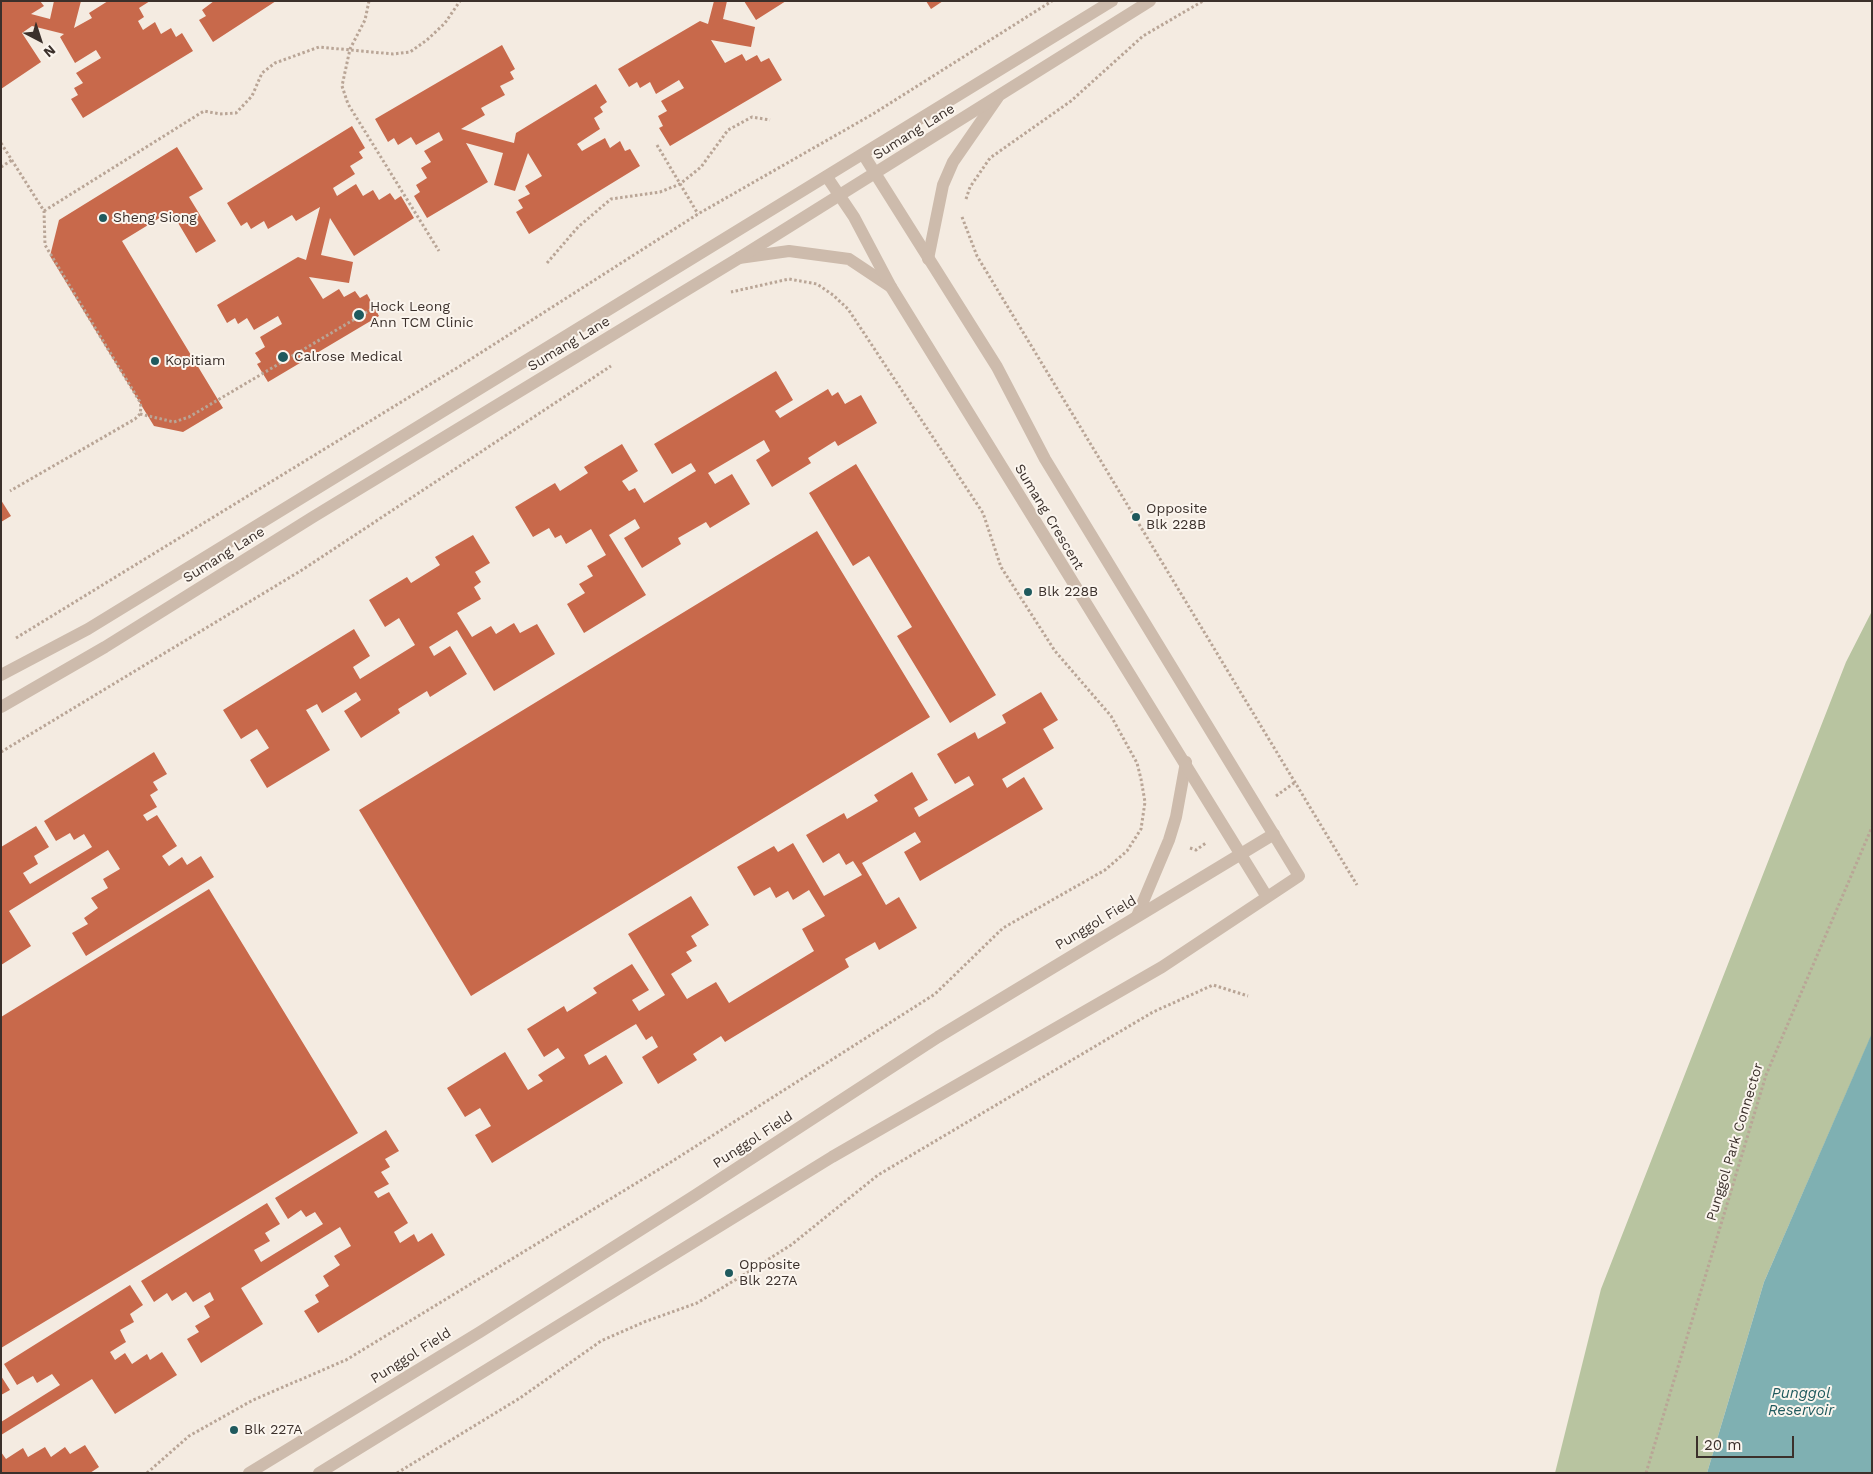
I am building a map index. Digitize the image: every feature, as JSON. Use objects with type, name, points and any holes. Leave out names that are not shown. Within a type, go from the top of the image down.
[{"type":"street","name":"Sumang Lane","points":[[1,676],[88,628],[1112,1]]},
{"type":"street","name":"Sumang Lane","points":[[1,707],[105,647],[321,512],[740,258],[1150,1]]},
{"type":"street","points":[[928,259],[943,185],[953,162],[998,97]]},
{"type":"street","name":"Sumang Crescent","points":[[826,177],[854,217],[891,287],[1074,587],[1186,762],[1267,897],[1299,876],[1045,459],[997,367],[863,154]]},
{"type":"street","points":[[740,258],[789,251],[849,259],[891,287]]},
{"type":"street","points":[[1137,916],[1169,840],[1176,817],[1186,762]]},
{"type":"street","name":"Punggol Field","points":[[249,1473],[620,1243],[938,1037],[1274,834]]},
{"type":"street","points":[[319,1473],[832,1157],[1162,967],[1267,897]]},
{"type":"path","points":[[369,1],[365,20],[350,49],[342,86],[348,104],[439,251]]},
{"type":"path","points":[[44,211],[204,111],[220,114],[236,113],[252,96],[262,73],[275,63],[319,47],[392,54],[410,52],[428,40],[445,22],[460,1]]},
{"type":"path","points":[[10,642],[460,366],[698,214],[873,114],[1052,1]]},
{"type":"path","points":[[964,206],[970,187],[990,158],[1070,101],[1143,36],[1203,1]]},
{"type":"path","points":[[547,263],[578,227],[612,199],[660,192],[680,184],[701,167],[728,130],[752,117],[770,120]]},
{"type":"path","points":[[1,143],[44,211],[45,245],[140,402],[140,414],[135,419],[10,491]]},
{"type":"path","points":[[657,144],[698,214]]},
{"type":"path","points":[[1,167],[12,160]]},
{"type":"path","points":[[961,215],[982,264],[1357,885]]},
{"type":"path","points":[[147,1473],[189,1436],[253,1400],[346,1360],[671,1162],[935,994],[1003,928],[1105,870],[1127,851],[1140,829],[1145,802],[1139,771],[1110,716],[1055,651],[1001,567],[983,513],[848,309],[834,295],[817,284],[788,279],[725,294]]},
{"type":"path","points":[[140,414],[174,422],[189,417],[377,306]]},
{"type":"path","points":[[1,752],[302,570],[616,362]]},
{"type":"path","name":"Punggol Park Connector","points":[[1646,1473],[1766,1076],[1872,827]]},
{"type":"path","points":[[397,1473],[520,1398],[601,1341],[644,1322],[697,1303],[745,1274],[791,1245],[878,1175],[1153,1012],[1213,985],[1248,996]]},
{"type":"green space","points":[[1872,611],[1872,1034],[1764,1282],[1707,1473],[1555,1473],[1601,1289],[1846,662]]},
{"type":"water","name":"Punggol Reservoir","points":[[1872,1033],[1872,1473],[1707,1473],[1764,1282]]},
{"type":"building","points":[[1,1],[40,1],[44,6],[31,14],[50,19],[54,1],[81,1],[74,28],[92,18],[89,13],[108,1],[150,1],[139,8],[144,17],[138,21],[143,30],[155,22],[161,34],[171,28],[176,37],[182,33],[193,51],[83,118],[71,99],[78,95],[74,88],[83,83],[76,73],[101,58],[96,50],[75,63],[60,37],[64,34],[32,26],[22,33],[41,62],[1,89]]},
{"type":"building","points":[[214,1],[276,1],[213,42],[199,20],[206,16],[202,10]]},
{"type":"building","points":[[714,1],[727,1],[723,19],[755,27],[751,47],[711,40],[725,63],[742,54],[746,61],[757,55],[761,62],[769,58],[782,80],[670,146],[659,128],[663,126],[658,116],[667,111],[661,101],[684,88],[679,80],[656,94],[650,82],[640,88],[637,82],[629,87],[618,69],[700,21],[708,24]]},
{"type":"building","points":[[744,1],[786,1],[756,20]]},
{"type":"building","points":[[926,1],[943,1],[931,9]]},
{"type":"building","points":[[502,45],[515,69],[510,72],[514,79],[500,86],[505,95],[481,108],[485,115],[461,129],[514,143],[516,133],[596,84],[607,102],[600,107],[603,112],[594,118],[600,129],[577,144],[582,151],[605,138],[610,148],[620,141],[625,151],[630,149],[640,166],[529,234],[516,212],[523,208],[518,200],[530,194],[525,186],[542,176],[528,153],[515,191],[494,185],[503,153],[466,143],[488,182],[427,218],[414,196],[420,192],[416,185],[427,178],[421,168],[431,162],[424,151],[443,140],[439,132],[416,145],[411,137],[398,145],[394,138],[388,142],[375,119]]},
{"type":"building","points":[[352,126],[365,148],[359,152],[363,158],[350,166],[355,174],[333,188],[337,196],[356,184],[363,196],[373,190],[379,200],[390,193],[395,200],[401,196],[414,218],[354,256],[330,218],[321,255],[353,262],[349,283],[309,277],[323,299],[339,289],[344,297],[355,291],[360,298],[367,294],[379,316],[268,382],[257,364],[261,362],[255,353],[265,347],[260,337],[282,324],[278,316],[254,330],[247,318],[238,324],[235,318],[227,323],[217,305],[298,257],[306,260],[320,207],[296,221],[292,215],[268,229],[264,221],[251,229],[247,222],[241,226],[227,203]]},
{"type":"building","points":[[177,147],[203,189],[189,197],[216,241],[196,253],[171,211],[122,241],[223,408],[183,432],[154,426],[50,256],[59,220]]},
{"type":"building","points":[[776,371],[793,400],[775,411],[780,418],[828,389],[832,396],[838,392],[845,404],[861,395],[877,423],[838,446],[835,441],[808,458],[811,463],[772,487],[756,460],[770,451],[764,440],[708,473],[715,484],[732,474],[750,504],[710,528],[706,522],[678,538],[681,544],[642,568],[624,538],[640,528],[635,519],[609,535],[646,595],[584,633],[567,604],[585,593],[579,584],[593,576],[587,566],[606,555],[591,529],[566,544],[561,535],[555,538],[549,528],[533,537],[515,507],[555,483],[560,491],[588,473],[584,467],[622,444],[638,471],[622,481],[629,491],[635,488],[644,503],[696,471],[691,463],[672,474],[654,444]]},
{"type":"building","points":[[856,464],[996,695],[950,723],[897,636],[912,627],[869,556],[853,566],[809,493]]},
{"type":"building","points":[[1,500],[11,516],[1,522]]},
{"type":"building","points":[[817,531],[930,717],[471,996],[359,810]]},
{"type":"building","points":[[473,535],[490,563],[475,572],[481,582],[474,587],[481,599],[457,613],[472,637],[491,626],[496,634],[514,623],[520,633],[537,624],[555,654],[494,691],[457,630],[429,647],[434,656],[450,646],[467,674],[430,697],[427,691],[398,709],[400,713],[361,738],[344,711],[361,700],[356,692],[322,713],[317,704],[306,710],[330,750],[267,788],[250,760],[269,748],[257,729],[241,739],[223,710],[354,629],[370,656],[353,667],[360,679],[415,645],[399,618],[385,627],[369,600],[407,577],[411,583],[440,565],[435,557]]},
{"type":"building","points":[[1041,692],[1058,720],[1043,729],[1054,748],[1002,779],[1007,788],[1024,777],[1043,809],[920,881],[904,852],[921,842],[915,832],[862,863],[886,905],[899,897],[917,928],[879,950],[875,942],[845,959],[849,967],[725,1042],[721,1036],[693,1054],[697,1060],[658,1084],[642,1057],[658,1047],[652,1036],[646,1040],[636,1024],[584,1055],[589,1065],[606,1055],[623,1083],[492,1163],[475,1135],[491,1126],[480,1108],[465,1117],[447,1088],[505,1052],[528,1090],[543,1081],[538,1075],[565,1058],[558,1048],[544,1057],[527,1029],[564,1006],[567,1012],[597,993],[593,988],[632,964],[649,990],[632,1000],[639,1011],[665,995],[628,934],[691,896],[709,925],[691,936],[697,946],[686,952],[692,961],[671,974],[687,999],[716,982],[729,1003],[814,951],[802,929],[825,916],[809,890],[793,900],[788,891],[776,898],[770,887],[754,896],[737,867],[774,846],[778,852],[793,843],[824,896],[862,875],[853,861],[846,865],[839,853],[823,863],[806,835],[844,813],[847,819],[878,801],[874,795],[912,772],[928,800],[914,808],[919,817],[974,785],[969,776],[955,784],[937,754],[975,732],[978,739],[1006,723],[1002,715]]},
{"type":"building","points":[[154,752],[167,774],[153,782],[158,790],[150,795],[157,807],[143,815],[147,821],[157,815],[177,846],[162,856],[169,866],[182,857],[187,865],[201,856],[214,877],[86,956],[72,933],[88,924],[84,918],[98,908],[91,898],[108,888],[103,879],[120,869],[108,850],[9,911],[31,946],[1,965],[1,847],[36,826],[49,847],[34,856],[38,864],[23,873],[30,884],[92,847],[84,834],[74,840],[70,833],[56,841],[44,821]]},
{"type":"building","points":[[209,889],[358,1133],[1,1348],[1,1017]]},
{"type":"building","points":[[386,1130],[399,1151],[385,1159],[390,1167],[381,1172],[389,1184],[374,1192],[378,1198],[389,1192],[408,1223],[394,1232],[400,1243],[414,1234],[418,1242],[432,1233],[445,1255],[318,1333],[304,1311],[319,1302],[315,1295],[329,1286],[323,1276],[340,1265],[334,1256],[351,1246],[340,1227],[241,1288],[263,1324],[201,1363],[187,1339],[199,1332],[195,1326],[210,1317],[204,1306],[214,1300],[210,1292],[193,1302],[186,1292],[172,1301],[167,1293],[154,1302],[141,1281],[267,1203],[280,1224],[265,1233],[270,1241],[254,1250],[261,1262],[323,1224],[315,1212],[306,1217],[301,1210],[288,1219],[275,1198]]},
{"type":"building","points":[[130,1285],[143,1305],[130,1314],[134,1322],[120,1330],[126,1342],[110,1352],[115,1360],[125,1353],[132,1364],[147,1354],[150,1360],[162,1352],[177,1375],[115,1414],[92,1379],[1,1435],[1,1422],[60,1385],[52,1374],[37,1383],[33,1376],[17,1385],[4,1364]]},
{"type":"building","points":[[1,1376],[10,1390],[1,1395]]},
{"type":"building","points":[[85,1445],[99,1467],[90,1473],[1,1473],[1,1452],[6,1459],[23,1448],[28,1457],[45,1447],[51,1457],[65,1447],[70,1454]]},
{"type":"place","name":"Sheng Siong","points":[[103,218]]},
{"type":"place","name":"Hock Leong Ann TCM Clinic","points":[[359,315]]},
{"type":"place","name":"Calrose Medical","points":[[283,357]]},
{"type":"place","name":"Kopitiam","points":[[155,361]]},
{"type":"place","name":"Opposite Blk 228B","points":[[1136,517]]},
{"type":"place","name":"Blk 228B","points":[[1028,592]]},
{"type":"place","name":"Opposite Blk 227A","points":[[729,1273]]},
{"type":"place","name":"Blk 227A","points":[[234,1430]]}]
